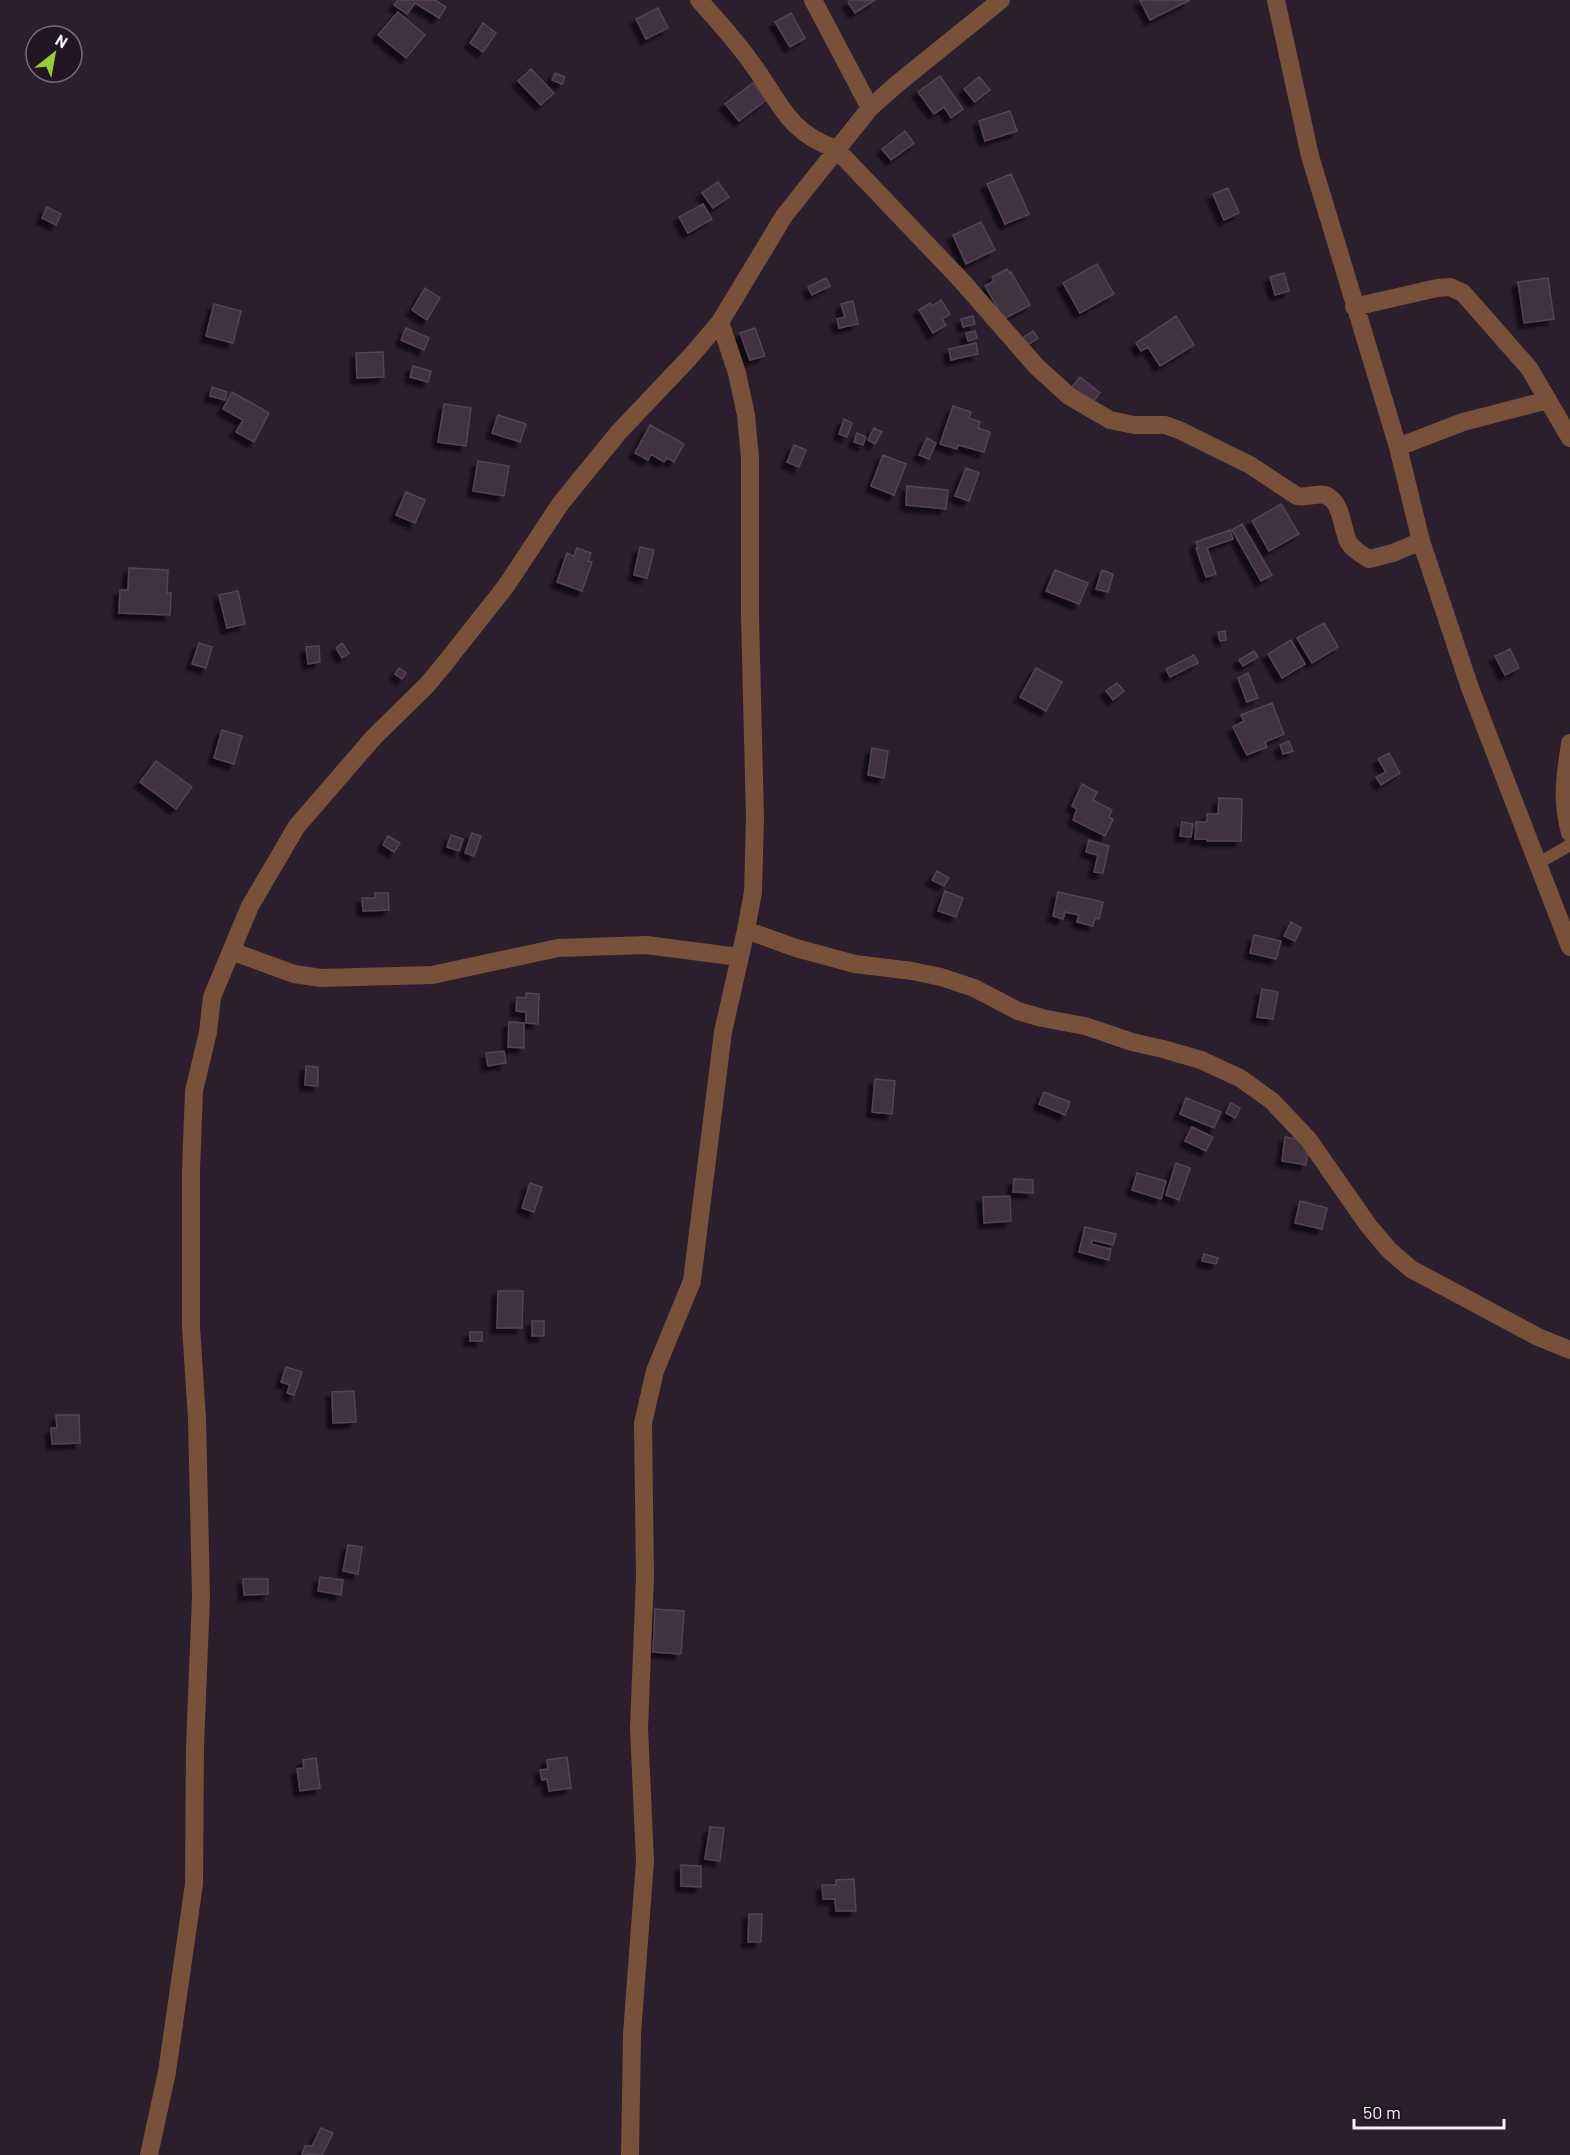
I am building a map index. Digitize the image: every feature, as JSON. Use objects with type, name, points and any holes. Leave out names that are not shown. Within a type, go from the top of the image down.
[{"type":"street","points":[[699,0],[753,64],[788,118],[806,136],[836,149],[961,280],[1036,366],[1069,396],[1110,420],[1134,425],[1165,426],[1179,430],[1250,465],[1297,496],[1323,494],[1329,497],[1338,510],[1348,542],[1369,559],[1394,553],[1421,541]]},
{"type":"street","points":[[813,0],[870,108]]},
{"type":"street","points":[[149,2155],[167,2072],[194,1884],[195,1746],[201,1596],[191,1327],[191,1170],[194,1091],[212,997],[250,906],[297,826],[374,737],[427,685],[507,586],[561,503],[618,433],[720,322],[784,216],[870,108],[1001,0]]},
{"type":"street","points":[[1276,0],[1310,156],[1398,447],[1421,541],[1470,688],[1570,947]]},
{"type":"street","points":[[1354,307],[1437,288],[1450,287],[1463,293],[1529,368],[1570,438]]},
{"type":"street","points":[[630,2155],[632,2034],[645,1861],[639,1728],[645,1577],[643,1424],[655,1371],[692,1281],[723,1032],[753,892],[755,819],[750,628],[750,458],[746,415],[720,322]]},
{"type":"street","points":[[1398,447],[1463,422],[1548,400]]},
{"type":"street","points":[[1570,743],[1564,781],[1565,812],[1570,833]]},
{"type":"street","points":[[746,930],[796,948],[855,964],[941,977],[974,988],[1018,1011],[1085,1026],[1132,1042],[1163,1048],[1201,1060],[1240,1078],[1272,1101],[1308,1139],[1368,1225],[1389,1250],[1411,1269],[1538,1337],[1570,1350]]},
{"type":"street","points":[[231,951],[294,974],[321,978],[432,975],[558,948],[646,945],[739,957]]},
{"type":"lane","points":[[1537,864],[1570,845]]},
{"type":"building","points":[[398,0],[435,0],[446,7],[439,18],[415,3],[407,14],[394,5]]},
{"type":"building","points":[[875,0],[855,13],[848,2]]},
{"type":"building","points":[[1140,0],[1190,0],[1150,20]]},
{"type":"building","points":[[658,8],[668,28],[646,39],[636,19]]},
{"type":"building","points":[[398,12],[425,35],[406,58],[378,35]]},
{"type":"building","points":[[791,13],[805,38],[790,47],[775,22]]},
{"type":"building","points":[[483,23],[496,33],[483,52],[470,43]]},
{"type":"building","points":[[531,69],[554,93],[541,105],[518,81]]},
{"type":"building","points":[[555,73],[565,77],[562,84],[552,80]]},
{"type":"building","points":[[940,76],[963,109],[951,118],[944,107],[934,114],[918,92]]},
{"type":"building","points":[[979,77],[990,90],[975,102],[964,89]]},
{"type":"building","points":[[753,83],[766,100],[739,121],[725,104]]},
{"type":"building","points":[[1010,111],[1017,131],[985,141],[979,121]]},
{"type":"building","points":[[905,131],[914,143],[891,160],[882,149]]},
{"type":"building","points":[[1011,174],[1029,214],[1005,224],[987,184]]},
{"type":"building","points":[[718,182],[729,197],[713,208],[702,193]]},
{"type":"building","points":[[1228,188],[1239,213],[1224,220],[1213,194]]},
{"type":"building","points":[[703,204],[712,219],[688,233],[679,217]]},
{"type":"building","points":[[47,207],[61,214],[56,225],[42,218]]},
{"type":"building","points":[[981,222],[995,250],[966,264],[953,235]]},
{"type":"building","points":[[1097,264],[1114,294],[1080,313],[1063,283]]},
{"type":"building","points":[[1007,269],[1030,305],[1004,319],[985,286],[994,281],[992,277]]},
{"type":"building","points":[[1284,273],[1289,291],[1275,295],[1270,277]]},
{"type":"building","points":[[826,278],[830,286],[812,295],[808,287]]},
{"type":"building","points":[[1548,278],[1554,319],[1524,323],[1518,282]]},
{"type":"building","points":[[425,288],[440,298],[427,320],[412,310]]},
{"type":"building","points":[[941,300],[950,314],[942,319],[946,325],[933,333],[919,310],[930,303],[932,306]]},
{"type":"building","points":[[853,301],[858,324],[839,328],[837,319],[845,317],[841,304]]},
{"type":"building","points":[[214,304],[241,311],[233,343],[206,336]]},
{"type":"building","points":[[973,316],[975,324],[963,327],[961,319]]},
{"type":"building","points":[[1176,316],[1194,345],[1160,366],[1148,347],[1141,351],[1136,343]]},
{"type":"building","points":[[406,328],[429,338],[424,350],[401,340]]},
{"type":"building","points":[[755,328],[765,356],[750,360],[740,333]]},
{"type":"building","points":[[975,331],[977,338],[968,341],[966,333]]},
{"type":"building","points":[[1033,331],[1038,338],[1026,346],[1021,339]]},
{"type":"building","points":[[976,343],[978,354],[951,360],[949,349]]},
{"type":"building","points":[[383,352],[384,377],[357,378],[356,353]]},
{"type":"building","points":[[413,366],[431,371],[428,382],[410,377]]},
{"type":"building","points":[[1080,377],[1100,393],[1091,405],[1071,388]]},
{"type":"building","points":[[212,387],[227,392],[225,400],[210,396]]},
{"type":"building","points":[[232,392],[269,413],[254,442],[236,432],[243,420],[223,409]]},
{"type":"building","points":[[444,404],[471,408],[466,446],[438,442]]},
{"type":"building","points":[[953,406],[971,412],[969,418],[980,422],[978,428],[990,432],[984,452],[958,445],[957,449],[940,444]]},
{"type":"building","points":[[498,415],[526,424],[520,442],[492,433]]},
{"type":"building","points":[[844,419],[852,423],[847,437],[839,434]]},
{"type":"building","points":[[650,425],[684,444],[674,462],[667,458],[664,462],[651,454],[648,460],[635,453]]},
{"type":"building","points":[[874,428],[882,432],[875,444],[868,440]]},
{"type":"building","points":[[857,433],[866,437],[863,445],[854,442]]},
{"type":"building","points":[[927,438],[936,443],[929,459],[919,455]]},
{"type":"building","points":[[794,445],[806,450],[799,467],[787,462]]},
{"type":"building","points":[[883,455],[906,464],[894,495],[871,486]]},
{"type":"building","points":[[478,461],[509,466],[504,496],[473,491]]},
{"type":"building","points":[[966,468],[979,473],[969,501],[955,496]]},
{"type":"building","points":[[907,486],[948,490],[946,509],[906,505]]},
{"type":"building","points":[[406,492],[425,500],[415,523],[396,515]]},
{"type":"building","points":[[1281,504],[1299,534],[1269,551],[1252,521]]},
{"type":"building","points":[[1242,524],[1272,575],[1261,581],[1232,530]]},
{"type":"building","points":[[1230,530],[1233,539],[1207,548],[1216,574],[1206,577],[1196,542]]},
{"type":"building","points":[[640,547],[654,550],[647,578],[634,575]]},
{"type":"building","points":[[577,548],[591,553],[588,561],[592,562],[582,591],[557,582],[567,553],[574,556]]},
{"type":"building","points":[[129,568],[168,570],[167,593],[171,593],[170,615],[119,613],[120,590],[128,590]]},
{"type":"building","points":[[1055,570],[1088,583],[1079,604],[1046,591]]},
{"type":"building","points":[[1102,570],[1113,574],[1108,592],[1096,589]]},
{"type":"building","points":[[238,591],[245,624],[227,628],[219,595]]},
{"type":"building","points":[[1324,623],[1338,647],[1312,663],[1297,638]]},
{"type":"building","points":[[1225,631],[1226,640],[1220,641],[1218,632]]},
{"type":"building","points":[[1291,640],[1305,664],[1282,678],[1268,654]]},
{"type":"building","points":[[199,643],[212,647],[206,668],[192,664]]},
{"type":"building","points":[[342,643],[349,653],[342,658],[336,648]]},
{"type":"building","points":[[319,646],[320,662],[308,664],[306,647]]},
{"type":"building","points":[[1510,649],[1519,668],[1505,675],[1495,656]]},
{"type":"building","points":[[1254,651],[1258,657],[1243,666],[1239,660]]},
{"type":"building","points":[[1194,655],[1198,663],[1170,677],[1166,669]]},
{"type":"building","points":[[399,668],[406,673],[402,679],[395,674]]},
{"type":"building","points":[[1036,668],[1062,682],[1046,711],[1020,697]]},
{"type":"building","points":[[1248,673],[1258,698],[1247,702],[1238,678]]},
{"type":"building","points":[[1117,683],[1124,691],[1113,700],[1106,691]]},
{"type":"building","points":[[1272,703],[1284,734],[1265,742],[1267,747],[1247,755],[1233,727],[1244,721],[1241,715]]},
{"type":"building","points":[[222,730],[242,736],[234,764],[214,758]]},
{"type":"building","points":[[1289,741],[1293,751],[1283,754],[1280,745]]},
{"type":"building","points":[[872,748],[888,751],[884,778],[868,775]]},
{"type":"building","points":[[1389,753],[1400,773],[1381,785],[1376,777],[1386,772],[1378,759]]},
{"type":"building","points":[[156,761],[192,787],[176,809],[140,782]]},
{"type":"building","points":[[1082,784],[1097,792],[1093,800],[1112,810],[1109,817],[1113,819],[1105,836],[1073,820],[1077,809],[1072,806]]},
{"type":"building","points":[[1219,798],[1242,799],[1241,841],[1195,839],[1196,822],[1207,822],[1207,814],[1218,814]]},
{"type":"building","points":[[1182,822],[1193,824],[1191,837],[1180,836]]},
{"type":"building","points":[[472,833],[481,836],[474,856],[465,853]]},
{"type":"building","points":[[451,835],[463,839],[459,851],[447,847]]},
{"type":"building","points":[[388,836],[400,843],[394,852],[383,845]]},
{"type":"building","points":[[1089,840],[1109,846],[1103,873],[1094,872],[1098,855],[1086,852]]},
{"type":"building","points":[[937,871],[949,878],[944,886],[932,880]]},
{"type":"building","points":[[945,891],[963,898],[956,917],[938,911]]},
{"type":"building","points":[[1058,892],[1103,902],[1099,919],[1095,918],[1093,926],[1077,922],[1079,915],[1065,912],[1063,919],[1053,916]]},
{"type":"building","points":[[375,893],[388,893],[389,910],[363,911],[362,898],[375,898]]},
{"type":"building","points":[[1291,922],[1301,928],[1295,941],[1284,936]]},
{"type":"building","points":[[1254,935],[1281,941],[1276,959],[1250,953]]},
{"type":"building","points":[[1262,989],[1278,992],[1273,1019],[1257,1017]]},
{"type":"building","points":[[526,993],[539,994],[538,1024],[526,1023],[526,1012],[516,1011],[517,997],[526,998]]},
{"type":"building","points":[[509,1022],[524,1023],[524,1048],[508,1047]]},
{"type":"building","points":[[504,1051],[506,1063],[488,1066],[486,1053]]},
{"type":"building","points":[[306,1066],[318,1067],[318,1086],[305,1085]]},
{"type":"building","points":[[875,1079],[895,1081],[892,1114],[872,1112]]},
{"type":"building","points":[[1044,1092],[1070,1102],[1065,1115],[1039,1104]]},
{"type":"building","points":[[1186,1098],[1221,1112],[1214,1128],[1180,1114]]},
{"type":"building","points":[[1231,1103],[1240,1108],[1235,1118],[1226,1113]]},
{"type":"building","points":[[1192,1127],[1213,1137],[1206,1151],[1185,1141]]},
{"type":"building","points":[[1285,1137],[1309,1141],[1306,1165],[1282,1161]]},
{"type":"building","points":[[1176,1163],[1190,1168],[1179,1200],[1166,1195]]},
{"type":"building","points":[[1137,1173],[1166,1181],[1161,1199],[1132,1190]]},
{"type":"building","points":[[1014,1179],[1033,1180],[1033,1193],[1013,1192]]},
{"type":"building","points":[[530,1183],[542,1187],[534,1212],[522,1208]]},
{"type":"building","points":[[1010,1196],[1011,1221],[984,1223],[983,1197]]},
{"type":"building","points":[[1300,1201],[1327,1208],[1322,1229],[1295,1223]]},
{"type":"building","points":[[1085,1227],[1116,1234],[1113,1245],[1092,1240],[1091,1244],[1111,1249],[1109,1260],[1079,1252]]},
{"type":"building","points":[[1204,1254],[1218,1258],[1216,1264],[1202,1261]]},
{"type":"building","points":[[498,1291],[523,1291],[522,1328],[497,1328]]},
{"type":"building","points":[[532,1321],[544,1321],[544,1336],[532,1336]]},
{"type":"building","points":[[470,1332],[482,1332],[482,1341],[470,1341]]},
{"type":"building","points":[[286,1367],[302,1372],[294,1395],[287,1393],[290,1385],[281,1382]]},
{"type":"building","points":[[354,1391],[356,1422],[333,1423],[332,1392]]},
{"type":"building","points":[[56,1415],[79,1415],[80,1443],[52,1444],[51,1428],[57,1428]]},
{"type":"building","points":[[348,1545],[362,1547],[358,1574],[343,1571]]},
{"type":"building","points":[[320,1577],[343,1580],[341,1595],[318,1591]]},
{"type":"building","points":[[243,1579],[268,1579],[268,1594],[244,1595]]},
{"type":"building","points":[[655,1609],[684,1611],[681,1654],[653,1652]]},
{"type":"building","points":[[567,1757],[571,1788],[549,1791],[547,1779],[542,1780],[540,1770],[548,1769],[547,1760]]},
{"type":"building","points":[[316,1758],[320,1788],[300,1791],[297,1769],[304,1768],[303,1760]]},
{"type":"building","points":[[710,1827],[724,1828],[720,1861],[705,1859]]},
{"type":"building","points":[[681,1865],[701,1866],[701,1887],[681,1886]]},
{"type":"building","points":[[854,1879],[856,1911],[836,1911],[835,1899],[823,1899],[822,1885],[836,1885],[836,1880]]},
{"type":"building","points":[[749,1914],[762,1914],[761,1942],[748,1942]]},
{"type":"building","points":[[321,2128],[333,2133],[322,2155],[302,2154],[305,2146],[312,2146]]}]
